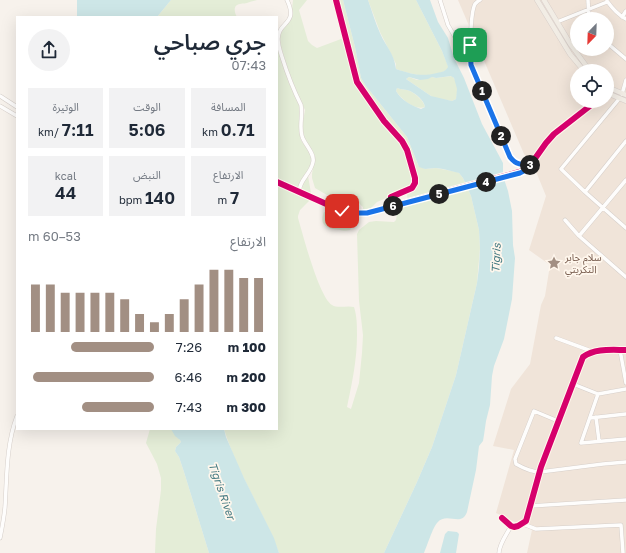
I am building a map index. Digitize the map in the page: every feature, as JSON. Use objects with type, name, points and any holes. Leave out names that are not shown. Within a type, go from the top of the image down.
[{"type":"main road","points":[[537,0],[570,54],[578,64]]},
{"type":"main road","points":[[544,0],[585,64]]},
{"type":"main road","points":[[614,90],[624,95]]},
{"type":"main road","points":[[614,96],[626,101]]},
{"type":"street","points":[[287,0],[291,13],[279,32],[278,45],[289,77],[302,105],[300,126],[301,135],[313,158],[310,171],[300,185],[299,192]]},
{"type":"street","points":[[336,0],[357,82],[384,121],[402,141],[407,150],[416,178],[412,188],[391,197]]},
{"type":"street","points":[[440,0],[448,25],[471,65],[510,157],[515,163],[520,165],[531,164]]},
{"type":"street","points":[[471,65],[470,45],[472,18],[474,6],[480,0]]},
{"type":"street","points":[[588,0],[588,10]]},
{"type":"street","points":[[557,22],[607,1],[622,17],[626,19]]},
{"type":"street","points":[[622,17],[626,11]]},
{"type":"street","points":[[614,49],[626,59]]},
{"type":"street","points":[[624,95],[626,80]]},
{"type":"street","points":[[0,96],[16,106]]},
{"type":"street","points":[[619,99],[561,169],[602,208],[626,228]]},
{"type":"street","points":[[0,106],[16,115]]},
{"type":"street","points":[[278,182],[342,211],[367,213],[520,173],[526,170],[554,134],[587,108]]},
{"type":"street","points":[[585,192],[625,142]]},
{"type":"street","points":[[579,236],[626,180]]},
{"type":"street","points":[[565,220],[579,236],[626,277]]},
{"type":"street","points":[[556,338],[594,352]]},
{"type":"street","points":[[620,350],[626,383]]},
{"type":"street","points":[[502,518],[511,526],[517,527],[523,524],[527,519],[540,472],[583,357],[586,354],[594,352],[626,350]]},
{"type":"street","points":[[573,384],[598,394],[626,389]]},
{"type":"street","points":[[598,394],[581,443],[626,439]]},
{"type":"street","points":[[558,421],[534,411],[515,459],[516,464],[536,472],[540,472],[626,462]]},
{"type":"street","points":[[590,418],[626,414]]},
{"type":"street","points":[[596,417],[599,441]]},
{"type":"street","points":[[0,538],[5,509],[6,474],[11,434],[16,419]]},
{"type":"street","points":[[530,506],[626,500]]},
{"type":"street","points":[[523,524],[536,529],[626,524]]},
{"type":"street","points":[[621,525],[623,553]]},
{"type":"street","points":[[499,553],[502,542],[511,526]]},
{"type":"shaded area","points":[[458,0],[626,0],[626,553],[527,553],[532,530],[496,513],[514,450],[493,446],[511,389],[530,364],[541,305],[545,296],[550,265],[529,250],[546,196],[537,174],[524,154]]},
{"type":"green space","points":[[171,0],[257,0],[236,6],[235,11],[237,16],[158,16]]},
{"type":"green space","points":[[293,0],[307,0],[299,10],[308,41],[312,45],[317,48],[341,39],[344,40],[355,82],[367,102],[399,139],[405,150],[415,181],[412,187],[377,202],[367,212],[352,197],[347,200],[344,205],[315,188],[312,174],[315,156],[304,137],[303,131],[305,110],[291,79],[281,47],[281,32],[291,18]]},
{"type":"green space","points":[[337,0],[343,0],[361,78],[407,137],[418,165],[425,169],[436,168],[457,172],[463,178],[471,196],[479,230],[480,248],[477,283],[456,375],[432,447],[384,553],[279,553],[273,537],[236,461],[224,430],[278,430],[278,49],[288,81],[300,107],[299,131],[301,140],[311,155],[312,161],[308,176],[311,199],[300,210],[298,218],[312,265],[327,300],[334,306],[354,307],[356,314],[356,353],[347,407],[351,409],[359,383],[363,335],[359,301],[357,234],[359,230],[369,222],[394,222],[396,220],[398,209],[409,205],[407,194],[416,186],[418,181],[403,140],[357,80]]},
{"type":"green space","points":[[368,0],[416,0],[442,51],[448,69],[435,74],[415,75],[396,69],[396,64],[380,32]]},
{"type":"green space","points":[[452,76],[457,90],[456,99],[452,101],[434,98],[406,79],[409,77],[417,80],[432,77]]},
{"type":"green space","points":[[397,88],[408,90],[415,94],[425,107],[421,108],[409,104],[398,94],[396,91]]},
{"type":"green space","points":[[324,212],[330,213],[351,229],[342,231],[328,228],[322,221]]},
{"type":"green space","points":[[150,430],[172,430],[180,440],[181,442],[176,447],[175,451],[179,457],[184,472],[209,553],[155,553],[161,478],[157,464],[146,443]]},
{"type":"water","points":[[77,0],[171,0],[158,16],[77,16]]},
{"type":"water","name":"Tigris","points":[[343,0],[368,0],[382,38],[392,54],[396,69],[421,75],[432,74],[445,70],[448,67],[442,51],[416,0],[430,0],[438,22],[448,38],[454,58],[464,78],[482,124],[503,163],[503,176],[512,211],[515,258],[512,299],[504,339],[494,366],[490,405],[483,441],[479,446],[476,470],[467,512],[461,519],[445,518],[437,523],[424,553],[384,553],[432,447],[456,375],[477,283],[480,248],[479,230],[471,196],[463,178],[459,173],[443,169],[425,169],[419,167],[407,137],[361,78]],"holes":[[[451,76],[454,78],[457,89],[456,99],[452,101],[431,96],[406,79],[409,77],[420,80],[432,77],[436,78]],[[397,88],[408,90],[415,94],[425,107],[421,109],[407,102],[398,94],[396,91]]]},
{"type":"water","name":"Tigris River","points":[[172,430],[224,430],[244,478],[274,538],[279,553],[209,553],[179,457],[175,451],[176,447],[181,442]]},
{"type":"water","points":[[448,531],[457,532],[459,534],[456,553],[440,553],[445,534]]},
{"type":"cycle path","points":[[336,0],[357,82],[384,121],[402,141],[407,150],[415,178],[415,183],[412,188],[391,197]]},
{"type":"cycle path","points":[[278,182],[342,211],[367,213],[523,171],[529,167],[554,134],[587,108]]},
{"type":"cycle path","points":[[502,518],[514,527],[526,521],[541,467],[583,357],[598,351],[626,350]]},
{"type":"place","name":"سلام جابر التكريتي","points":[[554,263]]},
{"type":"route","points":[[342,211],[348,213],[367,213],[520,173],[529,167],[531,164],[520,165],[515,163],[510,157],[471,65],[470,45]]}]
